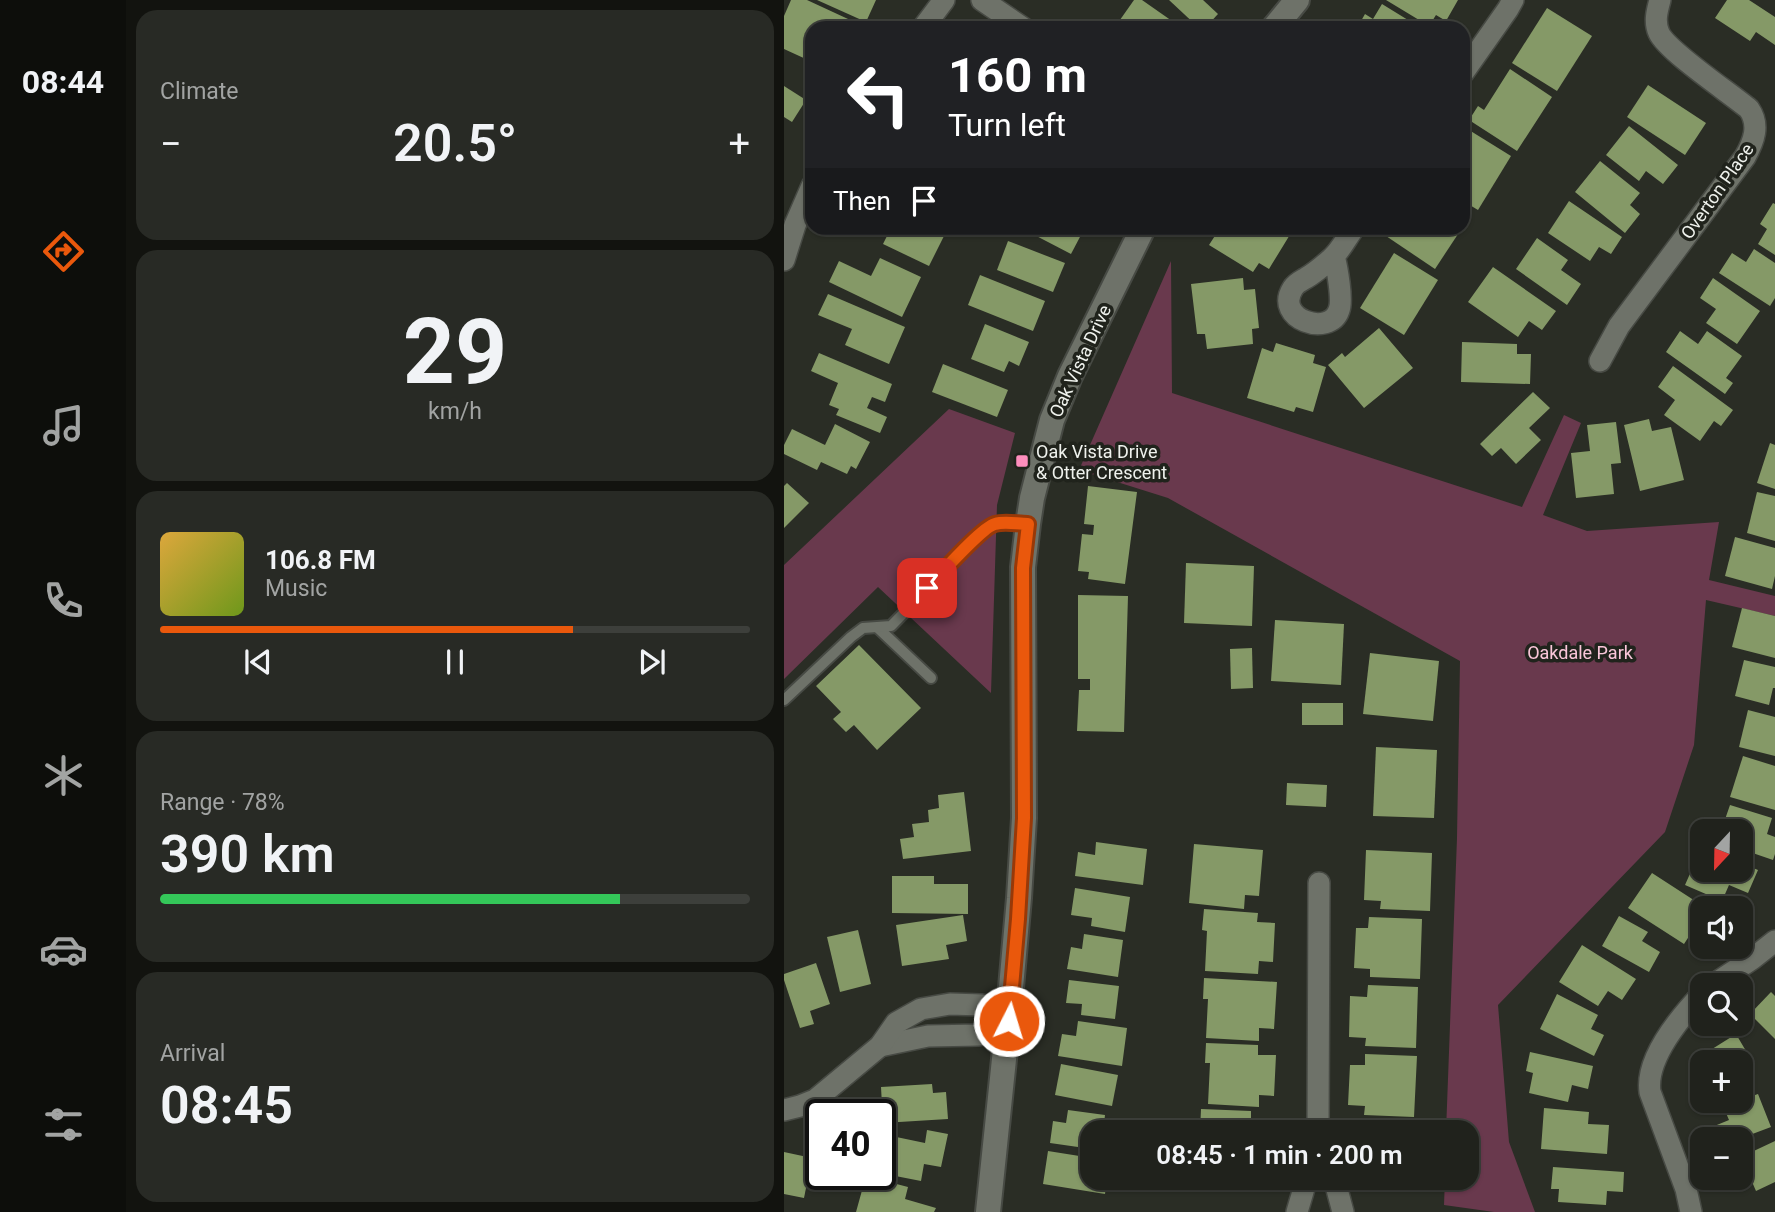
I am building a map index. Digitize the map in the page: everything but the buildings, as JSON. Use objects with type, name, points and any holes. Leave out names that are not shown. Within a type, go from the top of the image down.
[{"type":"street","points":[[928,21],[944,0]]},
{"type":"street","points":[[982,0],[1013,21]]},
{"type":"street","points":[[1280,21],[1297,0]]},
{"type":"street","points":[[1470,63],[1513,0]]},
{"type":"street","name":"Overton Place","points":[[1600,361],[1619,326],[1745,156],[1755,132],[1754,119],[1749,108],[1661,37],[1656,23],[1660,0]]},
{"type":"street","points":[[784,260],[805,202]]},
{"type":"street","name":"Oak Vista Drive","points":[[988,1212],[1009,1021],[1024,818],[1023,568],[1032,498],[1052,420],[1070,376],[1140,235]]},
{"type":"street","points":[[1335,256],[1349,235]]},
{"type":"street","points":[[1318,1120],[1319,883]]},
{"type":"street","points":[[1731,973],[1775,941]]},
{"type":"street","points":[[784,1110],[815,1100],[880,1046],[896,1024],[921,1009],[971,1003],[982,1005],[1009,1021]]},
{"type":"street","points":[[1690,1006],[1655,1059],[1648,1084],[1686,1189],[1691,1212]]},
{"type":"street","points":[[880,1046],[928,1036],[979,1035],[1009,1021]]},
{"type":"street","points":[[1297,1212],[1303,1190]]},
{"type":"street","points":[[1337,1190],[1343,1212]]},
{"type":"lane","points":[[784,700],[851,636],[863,628],[891,626],[992,524],[1028,524]]},
{"type":"lane","points":[[878,628],[930,678]]},
{"type":"green space","name":"Oakdale Park","points":[[1171,261],[1172,393],[1522,507],[1564,415],[1581,423],[1543,515],[1587,531],[1719,522],[1709,580],[1775,596],[1775,616],[1706,600],[1694,745],[1665,832],[1498,1005],[1509,1142],[1535,1212],[1494,1212],[1444,1205],[1445,1190],[1479,1190],[1479,1120],[1446,1120],[1457,838],[1460,661],[1168,498],[1079,470]]},
{"type":"green space","points":[[949,409],[1015,433],[997,505],[991,693],[878,587],[784,679],[784,565]]},
{"type":"place","name":"Oak Vista Drive & Otter Crescent","points":[[1022,461]]},
{"type":"route","points":[[927,588],[992,524],[1028,524],[1023,568],[1024,818],[1009,1021]]}]
